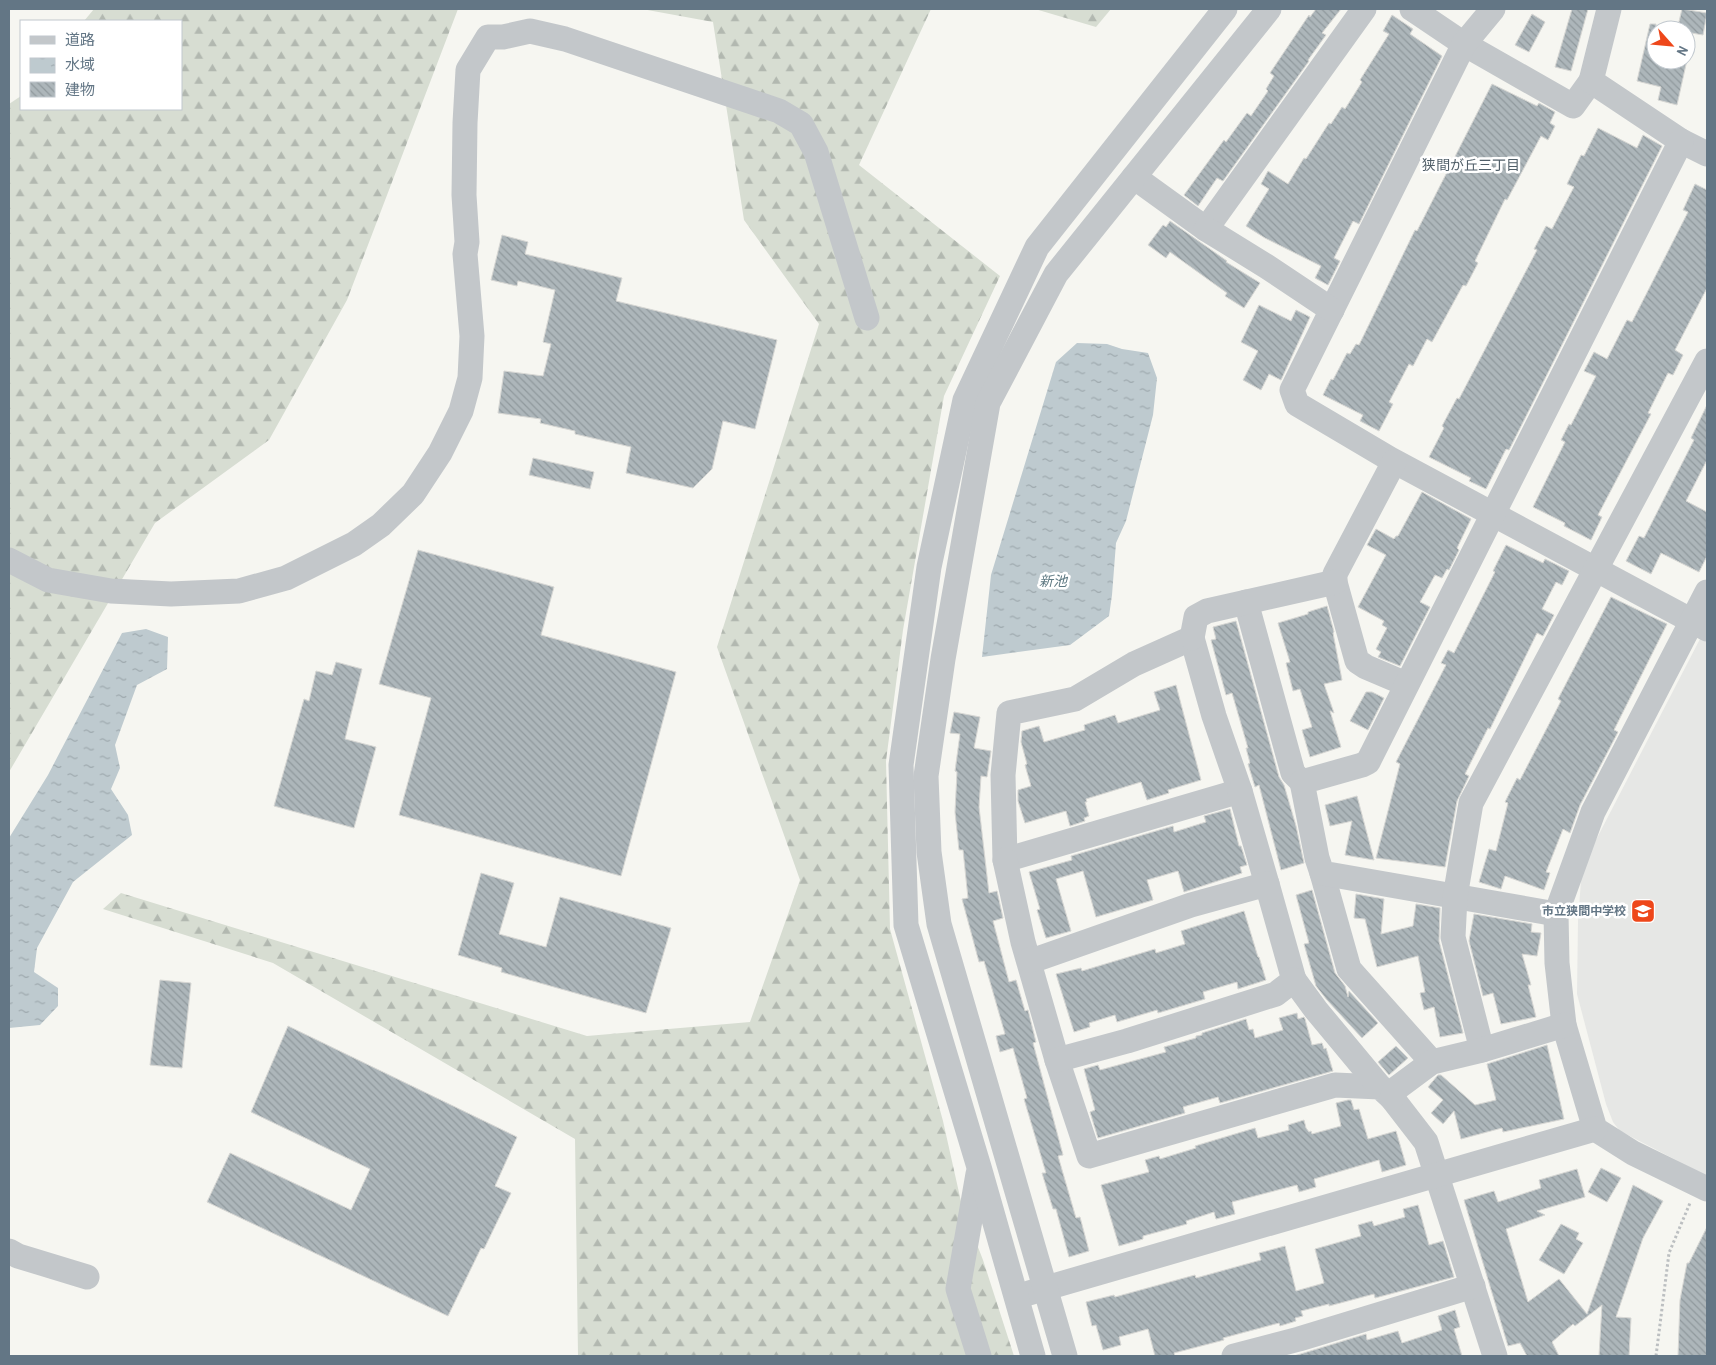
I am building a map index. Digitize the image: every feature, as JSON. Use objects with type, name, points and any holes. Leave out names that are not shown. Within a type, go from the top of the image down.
[{"type":"street","points":[[1033,1356],[979,1167],[906,925],[900,765],[929,567],[965,400],[1036,247],[1226,9]]},
{"type":"street","points":[[1065,1356],[940,924],[929,852],[926,776],[943,659],[988,403],[1056,274],[1269,9]]},
{"type":"street","points":[[1206,229],[1364,9]]},
{"type":"street","points":[[1412,9],[1464,44],[1573,106],[1591,81],[1609,9]]},
{"type":"street","points":[[1494,9],[1464,44],[1292,390],[1297,404],[1394,462],[1699,625]]},
{"type":"street","points":[[9,560],[48,580],[111,591],[170,594],[238,591],[286,578],[354,544],[382,525],[413,494],[440,453],[461,411],[470,378],[472,336],[465,254],[467,242],[464,195],[465,123],[468,70],[488,37],[503,37],[530,31],[564,39],[779,111],[801,124],[816,152],[866,318]]},
{"type":"street","points":[[1591,81],[1681,141],[1707,154]]},
{"type":"street","points":[[1302,782],[1368,762],[1681,141]]},
{"type":"street","points":[[1134,177],[1206,229],[1332,310]]},
{"type":"street","points":[[1482,1050],[1452,937],[1455,895],[1471,803],[1707,361]]},
{"type":"street","points":[[1394,462],[1335,574],[1335,582],[1356,661],[1406,684]]},
{"type":"street","points":[[1335,582],[1207,611],[1196,617],[1192,638],[1214,716],[1240,791],[1294,980],[1316,1010],[1426,1142],[1495,1356]]},
{"type":"street","points":[[1702,1187],[1633,1153],[1595,1129],[1564,1025],[1557,963],[1556,914],[1593,812],[1699,625],[1707,592]]},
{"type":"street","points":[[1246,602],[1293,773],[1302,782],[1317,858],[1349,969],[1432,1062]]},
{"type":"street","points":[[1192,638],[1134,664],[1074,699],[1008,713],[1003,775],[1005,860],[1023,942],[1057,1060],[1089,1156],[1335,1085],[1386,1092],[1397,1088],[1432,1062],[1482,1050],[1564,1025]]},
{"type":"street","points":[[1005,860],[1240,791]]},
{"type":"street","points":[[1322,873],[1556,914]]},
{"type":"street","points":[[1029,960],[1040,958],[1191,905],[1267,884]]},
{"type":"street","points":[[1057,1060],[1127,1041],[1276,994],[1294,980]]},
{"type":"street","points":[[1016,1297],[1045,1287],[1595,1129]]},
{"type":"street","points":[[979,1167],[958,1289],[979,1356]]},
{"type":"street","points":[[9,1251],[18,1256],[87,1276]]},
{"type":"street","points":[[1234,1356],[1299,1339],[1473,1286]]},
{"type":"path","points":[[1656,1356],[1669,1253],[1702,1187]]},
{"type":"shaded area","name":"市立狭間中学校","points":[[1701,637],[1707,640],[1707,1176],[1620,1131],[1613,1122],[1606,1104],[1577,994],[1578,921],[1582,867]]},
{"type":"green space","points":[[94,9],[458,9],[347,300],[269,440],[155,523],[9,772],[9,104],[20,97],[20,110],[182,110],[182,20],[85,20]]},
{"type":"green space","points":[[642,9],[931,9],[859,165],[1000,276],[944,396],[903,630],[886,761],[890,929],[943,1121],[962,1206],[983,1260],[1014,1356],[578,1356],[575,1139],[273,963],[103,909],[121,893],[587,1036],[750,1022],[800,880],[717,647],[819,324],[744,220],[713,22]]},
{"type":"green space","points":[[1035,9],[1111,9],[1096,27]]},
{"type":"water","name":"新池","points":[[1077,343],[1107,344],[1122,349],[1148,353],[1157,378],[1153,415],[1126,521],[1116,543],[1109,616],[1070,645],[982,657],[991,575],[1056,362]]},
{"type":"water","points":[[146,629],[168,637],[167,669],[137,685],[115,745],[120,768],[111,789],[128,815],[132,835],[73,882],[37,948],[34,972],[58,988],[58,1006],[40,1025],[9,1028],[9,838],[48,775],[122,633]]},
{"type":"building","points":[[1316,9],[1341,9],[1322,33],[1326,35],[1309,61],[1223,181],[1217,178],[1198,206],[1184,195],[1224,140],[1226,142],[1247,113],[1251,116],[1268,91],[1266,89],[1274,76],[1270,73],[1309,15],[1310,17]]},
{"type":"building","points":[[1572,9],[1588,9],[1571,71],[1555,67]]},
{"type":"building","points":[[1682,9],[1707,13],[1703,35],[1696,34],[1696,20],[1679,20]]},
{"type":"building","points":[[1532,14],[1545,22],[1529,52],[1515,45]]},
{"type":"building","points":[[1392,15],[1413,29],[1410,34],[1442,56],[1359,224],[1353,221],[1334,258],[1340,261],[1328,285],[1315,278],[1321,266],[1265,238],[1246,226],[1269,189],[1261,184],[1268,171],[1288,184],[1329,123],[1331,124],[1342,107],[1345,109],[1362,82],[1360,80],[1389,34],[1383,31]]},
{"type":"building","points":[[1646,42],[1646,70],[1685,70],[1677,105],[1658,100],[1661,87],[1637,81]]},
{"type":"building","points":[[1492,84],[1537,106],[1539,103],[1555,112],[1550,123],[1555,126],[1548,140],[1541,136],[1507,200],[1505,199],[1475,261],[1478,263],[1466,286],[1463,285],[1432,342],[1427,339],[1413,366],[1409,364],[1389,402],[1393,404],[1379,431],[1360,421],[1363,415],[1323,395],[1347,353],[1350,354],[1356,344],[1359,345],[1415,230],[1417,231]]},
{"type":"building","points":[[1598,128],[1637,148],[1643,135],[1662,146],[1509,450],[1506,449],[1486,489],[1469,481],[1471,478],[1429,457],[1444,428],[1442,426],[1457,398],[1459,399],[1537,250],[1534,249],[1546,226],[1552,229],[1574,187],[1567,184],[1581,155],[1584,156]]},
{"type":"building","points":[[1695,184],[1707,190],[1707,288],[1675,350],[1683,355],[1673,375],[1668,373],[1648,413],[1651,414],[1598,515],[1602,517],[1591,540],[1564,526],[1565,523],[1533,507],[1565,442],[1561,440],[1569,424],[1571,425],[1596,376],[1584,371],[1594,352],[1607,359],[1627,320],[1632,322],[1688,212],[1683,210]]},
{"type":"building","points":[[1170,221],[1226,262],[1260,283],[1244,308],[1225,296],[1227,293],[1170,252],[1166,258],[1148,245],[1163,225],[1166,227]]},
{"type":"building","points":[[502,235],[528,242],[525,254],[622,278],[616,301],[777,340],[755,429],[723,421],[712,469],[693,488],[626,473],[631,447],[575,434],[575,431],[540,423],[541,419],[498,413],[504,371],[543,376],[551,344],[543,342],[555,290],[518,281],[517,286],[491,280]]},
{"type":"building","points":[[1259,305],[1291,321],[1296,310],[1310,317],[1281,380],[1269,374],[1261,390],[1243,380],[1258,351],[1241,342]]},
{"type":"building","points":[[1707,405],[1707,460],[1686,501],[1707,512],[1707,556],[1699,572],[1661,553],[1651,574],[1626,561],[1639,536],[1644,538],[1694,440],[1691,438]]},
{"type":"building","points":[[533,458],[594,472],[590,489],[529,475]]},
{"type":"building","points":[[1422,492],[1471,519],[1449,570],[1447,569],[1442,578],[1435,575],[1420,602],[1430,607],[1400,666],[1378,657],[1381,652],[1376,649],[1387,628],[1382,625],[1384,621],[1358,607],[1386,555],[1367,545],[1376,529],[1394,539],[1398,536]]},
{"type":"building","points":[[1506,545],[1543,563],[1545,559],[1569,571],[1562,585],[1556,582],[1542,609],[1554,615],[1543,636],[1537,633],[1490,729],[1488,728],[1465,774],[1469,776],[1457,801],[1445,867],[1376,858],[1400,764],[1396,762],[1446,665],[1441,663],[1448,650],[1454,653],[1495,572],[1493,571]]},
{"type":"building","points":[[418,550],[554,587],[541,635],[676,672],[621,876],[399,815],[431,698],[379,684]]},
{"type":"building","points":[[1611,597],[1667,624],[1614,730],[1618,732],[1580,805],[1570,833],[1563,829],[1546,872],[1550,873],[1544,890],[1505,876],[1501,889],[1479,882],[1489,849],[1496,851],[1508,803],[1505,802],[1517,778],[1520,780],[1561,701],[1558,699]]},
{"type":"building","points":[[1327,606],[1334,632],[1342,680],[1324,684],[1334,713],[1330,711],[1341,747],[1310,757],[1302,730],[1312,727],[1300,689],[1293,691],[1286,663],[1290,662],[1278,623]]},
{"type":"building","points":[[1236,621],[1279,777],[1284,785],[1296,826],[1304,863],[1281,870],[1259,785],[1255,787],[1248,764],[1250,763],[1246,748],[1248,748],[1232,693],[1226,695],[1211,640],[1216,639],[1213,627]]},
{"type":"building","points":[[336,662],[362,669],[345,739],[376,747],[354,828],[274,806],[304,699],[309,701],[316,671],[332,675]]},
{"type":"building","points":[[1176,685],[1201,780],[1168,790],[1169,793],[1147,800],[1141,782],[1086,799],[1087,802],[1085,802],[1089,816],[1084,818],[1085,821],[1070,826],[1066,811],[1025,823],[1018,801],[1018,790],[1031,786],[1021,742],[1022,731],[1039,726],[1044,742],[1085,730],[1084,725],[1115,715],[1118,723],[1160,710],[1154,692]]},
{"type":"building","points":[[1366,692],[1372,692],[1384,698],[1368,730],[1350,721]]},
{"type":"building","points":[[954,712],[980,717],[974,748],[991,751],[987,777],[981,776],[979,807],[989,893],[997,891],[1003,918],[993,921],[1009,982],[1016,980],[1025,1011],[1028,1010],[1036,1042],[1033,1043],[1063,1155],[1058,1156],[1076,1218],[1080,1217],[1089,1251],[1069,1257],[1056,1209],[1053,1209],[1042,1173],[1046,1173],[1024,1099],[1027,1098],[1013,1048],[1000,1052],[996,1036],[1005,1034],[984,961],[979,962],[962,899],[968,898],[963,850],[959,850],[955,812],[957,772],[955,771],[960,734],[950,733]]},
{"type":"building","points":[[1357,796],[1374,860],[1345,855],[1352,821],[1330,826],[1325,805]]},
{"type":"building","points":[[1230,809],[1239,846],[1241,846],[1247,865],[1240,867],[1242,873],[1184,892],[1178,871],[1147,880],[1153,900],[1096,917],[1083,871],[1056,879],[1071,931],[1046,938],[1037,910],[1040,909],[1029,872],[1072,860],[1071,856],[1173,826],[1174,832],[1206,822],[1204,816]]},
{"type":"building","points":[[481,873],[514,883],[499,934],[546,947],[560,897],[671,928],[646,1013],[501,972],[502,968],[458,955]]},
{"type":"building","points":[[1312,890],[1335,973],[1345,986],[1348,997],[1349,991],[1378,1023],[1362,1038],[1316,986],[1304,944],[1309,943],[1296,895]]},
{"type":"building","points":[[1356,894],[1384,899],[1381,934],[1413,926],[1416,904],[1440,908],[1439,941],[1463,1033],[1440,1037],[1434,1007],[1424,1010],[1420,993],[1425,992],[1418,956],[1377,967],[1365,919],[1354,918]]},
{"type":"building","points":[[1244,911],[1266,980],[1238,989],[1237,982],[1203,992],[1205,999],[1158,1013],[1157,1010],[1117,1022],[1115,1015],[1089,1023],[1090,1027],[1074,1032],[1056,974],[1081,968],[1082,971],[1155,949],[1156,953],[1185,944],[1181,931]]},
{"type":"building","points":[[1474,914],[1532,924],[1531,932],[1541,933],[1537,956],[1522,954],[1531,985],[1528,985],[1536,1017],[1501,1024],[1493,993],[1483,996],[1469,941]]},
{"type":"building","points":[[160,980],[191,983],[182,1068],[150,1065]]},
{"type":"building","points":[[1297,1013],[1298,1019],[1304,1017],[1305,1019],[1312,1045],[1322,1043],[1324,1049],[1326,1048],[1333,1071],[1220,1103],[1218,1097],[1183,1107],[1185,1113],[1098,1138],[1090,1112],[1095,1110],[1084,1069],[1098,1065],[1100,1070],[1166,1052],[1164,1047],[1196,1038],[1196,1036],[1202,1035],[1202,1033],[1246,1019],[1249,1030],[1253,1029],[1255,1038],[1283,1030],[1279,1018]]},
{"type":"building","points":[[288,1026],[517,1137],[495,1186],[511,1193],[484,1249],[481,1248],[448,1316],[207,1202],[230,1153],[351,1210],[370,1169],[251,1112]]},
{"type":"building","points":[[1547,1045],[1564,1119],[1503,1132],[1502,1128],[1461,1139],[1454,1111],[1443,1124],[1431,1113],[1443,1100],[1428,1087],[1438,1075],[1441,1075],[1475,1105],[1496,1100],[1487,1064]]},
{"type":"building","points":[[1396,1046],[1408,1058],[1389,1075],[1378,1062]]},
{"type":"building","points":[[1351,1100],[1354,1110],[1359,1109],[1368,1139],[1396,1131],[1406,1165],[1382,1172],[1379,1160],[1314,1179],[1316,1187],[1299,1192],[1297,1185],[1232,1202],[1235,1214],[1216,1219],[1214,1212],[1186,1221],[1187,1224],[1143,1236],[1143,1239],[1119,1246],[1101,1185],[1149,1172],[1145,1160],[1159,1156],[1160,1159],[1196,1148],[1195,1146],[1255,1128],[1258,1138],[1289,1130],[1288,1125],[1304,1120],[1306,1128],[1312,1134],[1341,1126],[1336,1103]]},
{"type":"building","points":[[1601,1168],[1621,1178],[1607,1202],[1588,1192]]},
{"type":"building","points":[[1577,1169],[1585,1197],[1537,1211],[1545,1215],[1506,1229],[1528,1302],[1559,1279],[1587,1314],[1633,1185],[1663,1201],[1643,1238],[1616,1317],[1631,1318],[1629,1356],[1599,1356],[1602,1305],[1575,1326],[1573,1324],[1552,1342],[1559,1356],[1527,1356],[1520,1343],[1508,1346],[1464,1200],[1494,1191],[1498,1202],[1541,1188],[1539,1180]]},
{"type":"building","points":[[1418,1205],[1429,1245],[1443,1241],[1454,1277],[1375,1298],[1374,1294],[1301,1311],[1303,1316],[1295,1318],[1296,1321],[1280,1326],[1279,1323],[1223,1338],[1224,1340],[1174,1353],[1175,1356],[1155,1356],[1148,1329],[1119,1337],[1121,1345],[1103,1350],[1096,1325],[1092,1326],[1086,1302],[1114,1295],[1115,1297],[1195,1275],[1196,1278],[1261,1260],[1259,1253],[1285,1246],[1296,1291],[1324,1283],[1315,1249],[1361,1236],[1358,1225],[1372,1221],[1374,1226],[1405,1217],[1403,1209]]},
{"type":"building","points":[[1561,1224],[1579,1233],[1576,1239],[1583,1243],[1564,1274],[1539,1260]]},
{"type":"building","points":[[1707,1227],[1707,1356],[1678,1356],[1680,1300],[1687,1263],[1689,1263]]},
{"type":"building","points":[[1455,1310],[1460,1327],[1454,1329],[1462,1356],[1294,1356],[1366,1334],[1367,1340],[1398,1331],[1402,1343],[1442,1330],[1438,1316]]},
{"type":"place","name":"市立狭間中学校","points":[[1643,911]]},
{"type":"district","name":"狭間が丘三丁目","points":[[1471,165]]}]
